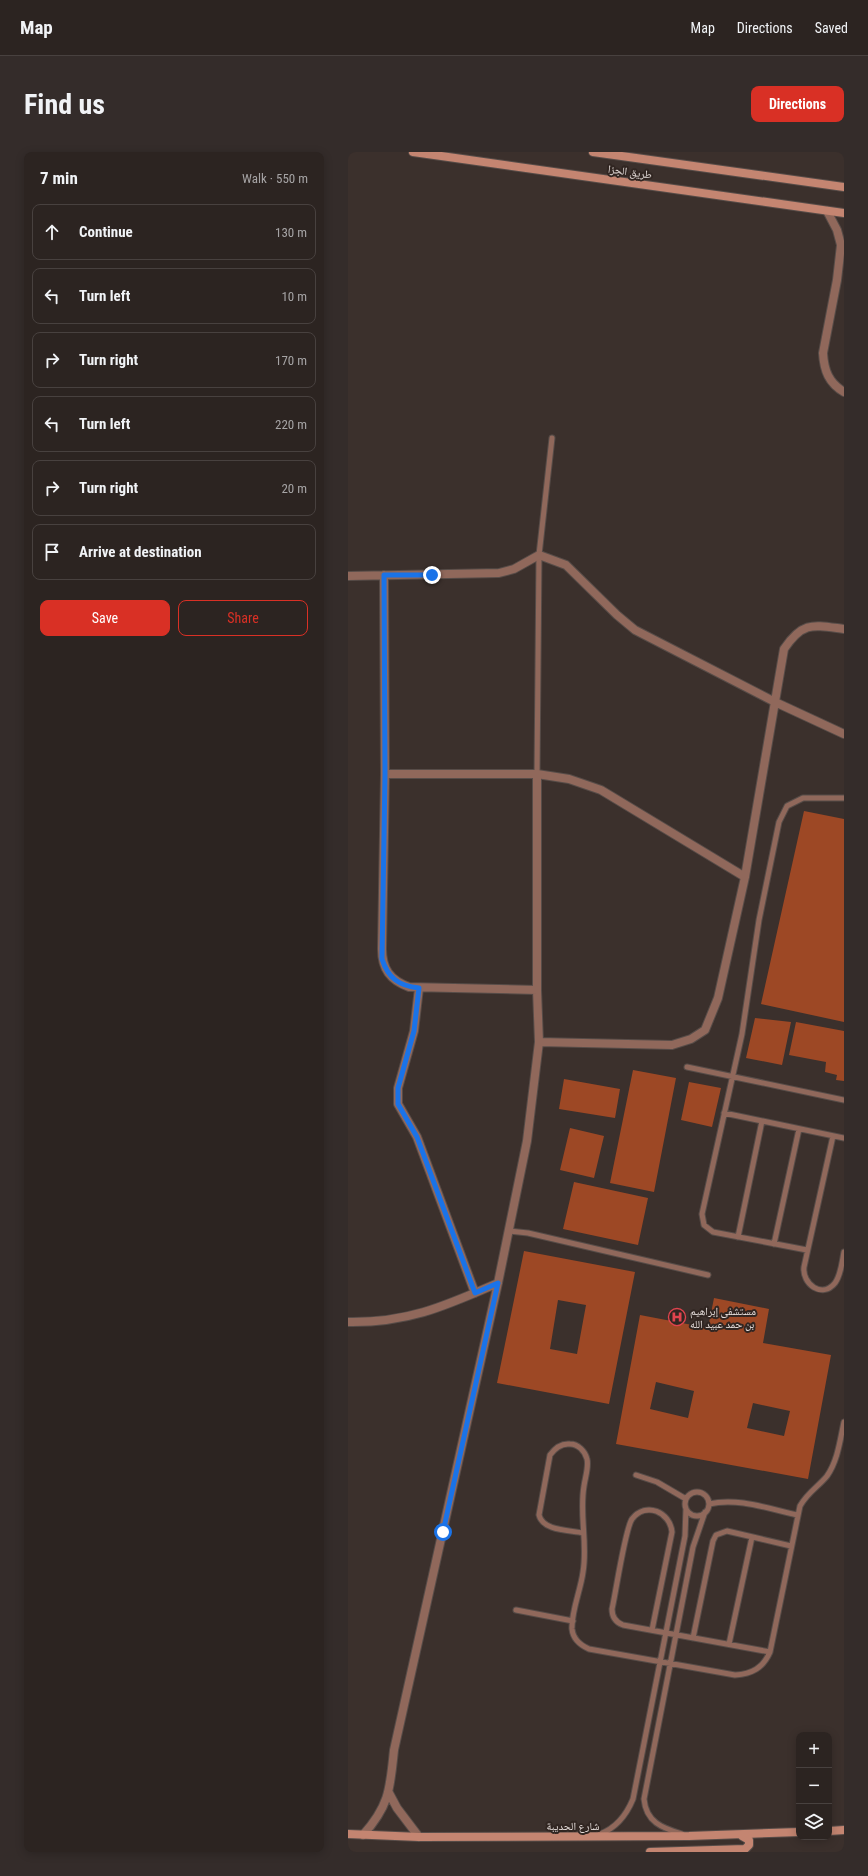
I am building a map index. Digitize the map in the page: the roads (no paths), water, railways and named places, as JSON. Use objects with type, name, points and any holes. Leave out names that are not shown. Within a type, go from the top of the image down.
[{"type":"street","name":"طريق الجزا","points":[[413,152],[452,155],[844,213]]},
{"type":"street","name":"طريق الجزا","points":[[592,152],[844,187]]},
{"type":"street","points":[[827,211],[837,230],[841,245],[837,280],[823,353],[824,366],[828,378],[836,387],[844,392]]},
{"type":"street","points":[[348,576],[499,573],[514,569],[539,556],[566,566],[617,615],[635,630],[775,702],[844,734]]},
{"type":"street","points":[[384,575],[385,774],[382,959],[385,969],[399,984],[409,987],[537,990]]},
{"type":"street","points":[[539,1042],[672,1045],[690,1039],[705,1030],[718,998],[745,877],[784,649],[793,635],[803,628],[819,626],[844,629]]},
{"type":"street","points":[[385,774],[537,774],[569,779],[601,790],[745,877]]},
{"type":"street","points":[[363,1835],[376,1820],[389,1793],[394,1750],[498,1283],[526,1141],[539,1042],[537,990],[537,774]]},
{"type":"street","points":[[419,988],[414,1031],[398,1088],[398,1104],[417,1137],[475,1293]]},
{"type":"street","points":[[348,1322],[392,1320],[413,1316],[435,1310],[498,1283]]},
{"type":"street","points":[[389,1793],[397,1808],[418,1838]]},
{"type":"street","points":[[832,1831],[844,1830]]},
{"type":"street","name":"شارع الحديبة","points":[[348,1834],[418,1838],[689,1836],[796,1832]]},
{"type":"street","points":[[650,1852],[732,1850],[748,1847],[749,1840],[738,1835]]},
{"type":"lane","points":[[537,774],[539,556],[552,438]]},
{"type":"lane","points":[[807,1250],[713,1232],[708,1229],[702,1220],[746,1012],[759,920],[782,814],[787,806],[803,798],[844,798]]},
{"type":"lane","points":[[687,1067],[844,1100]]},
{"type":"lane","points":[[724,1114],[844,1138]]},
{"type":"lane","points":[[738,1237],[762,1121]]},
{"type":"lane","points":[[774,1244],[799,1129]]},
{"type":"lane","points":[[833,1136],[804,1267],[804,1278],[810,1286],[820,1289],[830,1287],[837,1280],[844,1252]]},
{"type":"lane","points":[[509,1231],[528,1233],[708,1275]]},
{"type":"lane","points":[[583,1533],[547,1526],[542,1522],[539,1515],[550,1455],[562,1444],[573,1444],[578,1446],[585,1454],[587,1459],[582,1497],[585,1552],[584,1571],[573,1621],[574,1635],[582,1646],[589,1649],[735,1675],[744,1674],[760,1667],[767,1660],[770,1652],[792,1546],[797,1515],[805,1498],[826,1477],[835,1463],[844,1422]]},
{"type":"lane","points":[[636,1475],[668,1486],[686,1499]]},
{"type":"lane","points":[[592,1837],[610,1829],[618,1823],[625,1816],[633,1799],[685,1536],[686,1499],[693,1493],[702,1493],[706,1496],[709,1504],[692,1547],[646,1790],[645,1807],[652,1821],[659,1826],[689,1836]]},
{"type":"lane","points":[[709,1504],[738,1502],[797,1515]]},
{"type":"lane","points":[[686,1508],[692,1514],[697,1516],[705,1512]]},
{"type":"lane","points":[[652,1630],[672,1532],[670,1521],[666,1517],[652,1510],[641,1512],[630,1523],[612,1613],[613,1617],[619,1624],[770,1652]]},
{"type":"lane","points":[[693,1638],[714,1538],[723,1531],[792,1546]]},
{"type":"lane","points":[[729,1644],[752,1537]]},
{"type":"lane","points":[[516,1610],[573,1621]]},
{"type":"place","name":"مستشفى إبراهيم بن حمد عبيد الله","points":[[677,1317]]}]
